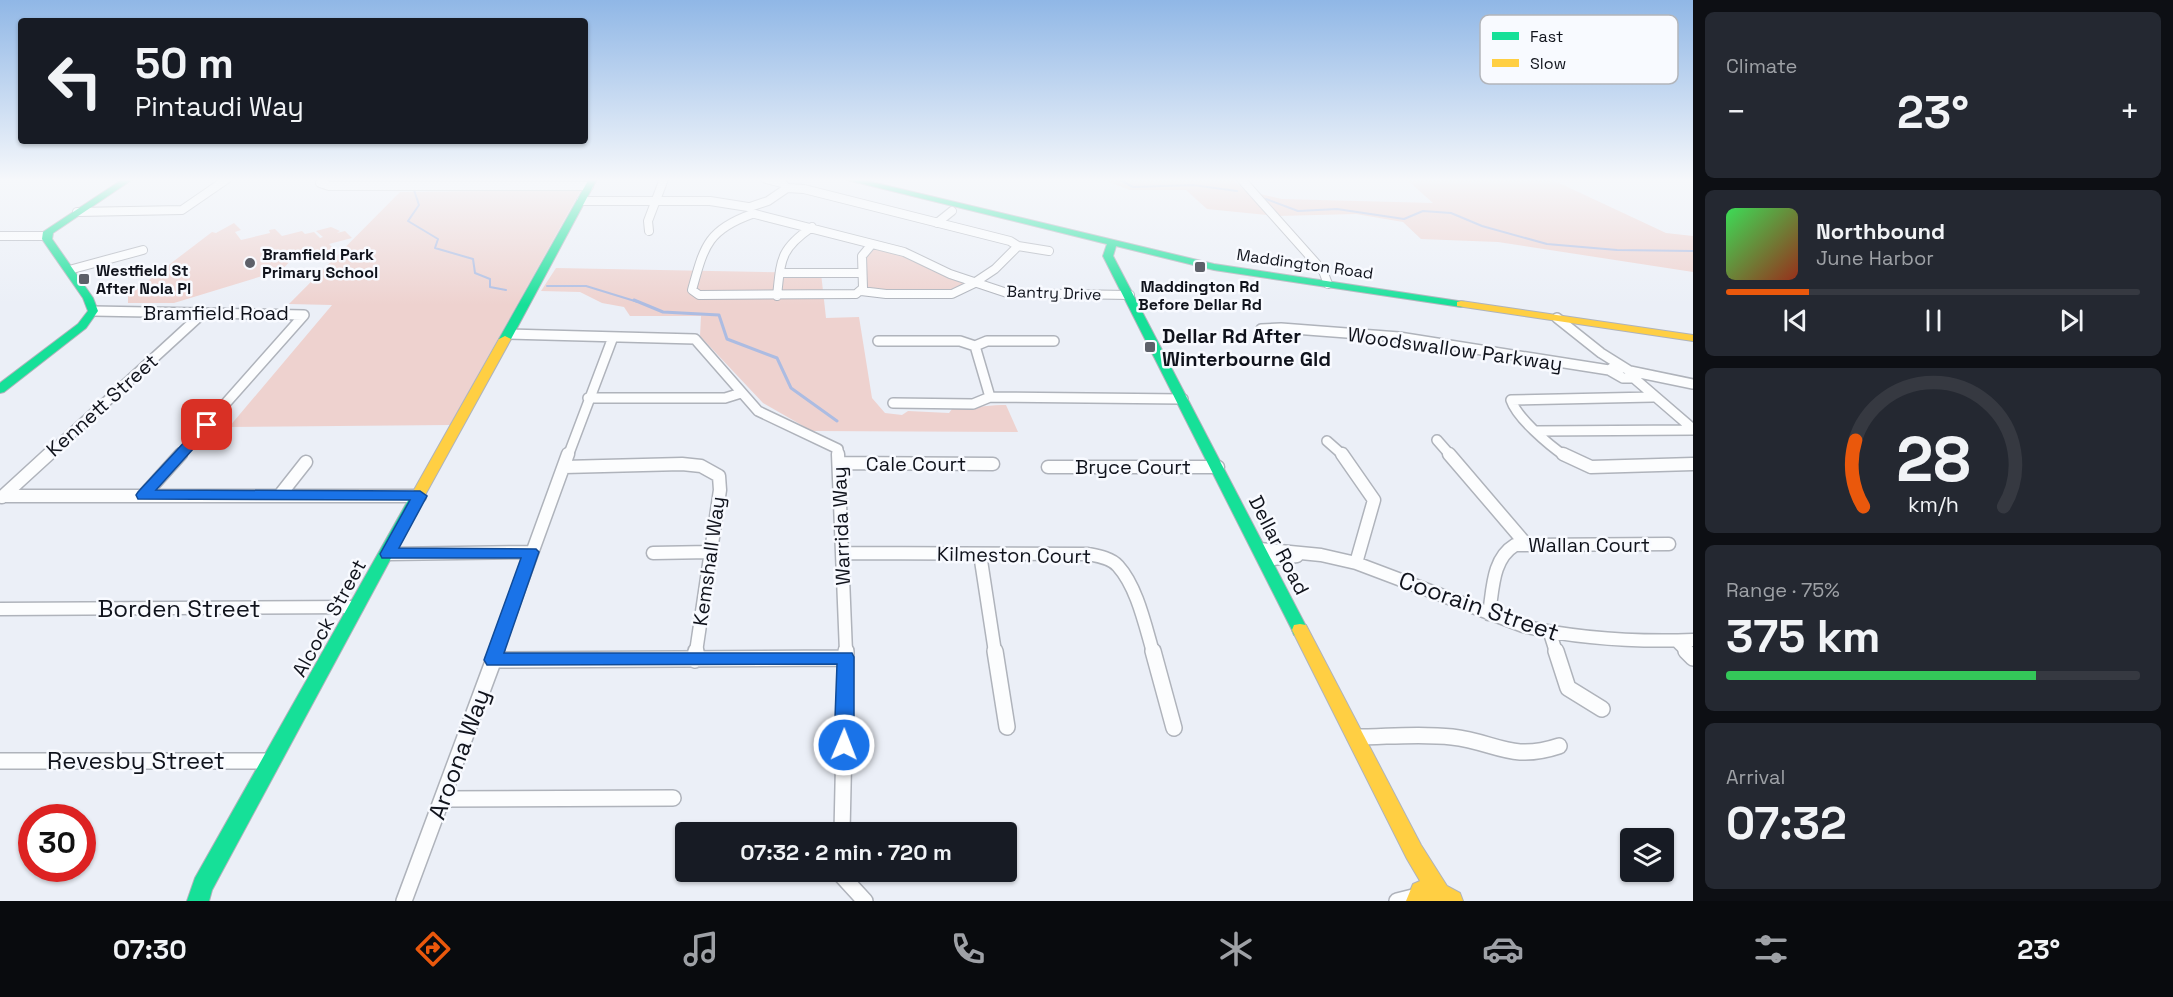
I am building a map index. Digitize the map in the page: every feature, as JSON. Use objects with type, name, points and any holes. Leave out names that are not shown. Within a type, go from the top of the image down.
[{"type":"main road","points":[[0,389],[92,314],[88,298],[47,234],[65,221]]},
{"type":"main road","name":"Alcock Street","points":[[198,901],[203,886],[570,221]]},
{"type":"main road","name":"Maddington Road","points":[[1009,221],[1114,248],[1214,267],[1693,338]]},
{"type":"main road","name":"Dellar Road","points":[[1114,248],[1130,294],[1414,852],[1439,892]]},
{"type":"main road","name":"Dellar Road","points":[[1414,852],[1418,897]]},
{"type":"main road","name":"Alcock Street","points":[[190,901],[203,886]]},
{"type":"main road","points":[[1418,897],[1431,890],[1439,892],[1452,901]]},
{"type":"street","points":[[648,221],[648,231]]},
{"type":"street","points":[[732,221],[714,232],[706,241],[692,290],[708,296],[850,296],[861,291],[886,294],[952,294],[995,269],[1018,246]]},
{"type":"street","name":"Bantry Drive","points":[[789,221],[910,254],[992,290],[1022,294],[1130,294]]},
{"type":"street","points":[[929,221],[1010,241],[1018,246],[1049,251]]},
{"type":"street","points":[[1278,221],[1323,271],[1328,284]]},
{"type":"street","points":[[777,296],[784,246],[812,227]]},
{"type":"street","points":[[0,236],[47,234]]},
{"type":"street","points":[[861,291],[862,256],[872,244]]},
{"type":"street","points":[[69,270],[143,250]]},
{"type":"street","points":[[780,273],[862,273]]},
{"type":"street","name":"Kennett Street","points":[[1,497],[203,313]]},
{"type":"street","name":"Bramfield Road","points":[[92,314],[303,315],[303,319],[144,495]]},
{"type":"street","points":[[1564,319],[1576,333],[1693,430]]},
{"type":"street","points":[[1564,319],[1576,333]]},
{"type":"street","name":"Woodswallow Parkway","points":[[1262,329],[1390,336],[1693,384]]},
{"type":"street","name":"Warrida Way","points":[[508,334],[695,339],[758,411],[838,448],[846,657],[842,822]]},
{"type":"street","name":"Aroona Way","points":[[404,901],[588,398],[613,337]]},
{"type":"street","points":[[879,341],[960,341],[975,346],[987,341],[1054,341]]},
{"type":"street","points":[[975,346],[990,397]]},
{"type":"street","points":[[588,398],[725,398],[741,393]]},
{"type":"street","points":[[1652,396],[1518,398],[1511,400],[1513,406],[1563,457],[1591,467],[1693,464]]},
{"type":"street","points":[[893,403],[973,404],[990,397],[1183,399]]},
{"type":"street","points":[[1537,430],[1693,430]]},
{"type":"street","points":[[1437,440],[1526,544]]},
{"type":"street","points":[[1327,441],[1347,459],[1374,500],[1356,563]]},
{"type":"street","points":[[280,495],[306,462]]},
{"type":"street","name":"Cale Court","points":[[840,463],[993,464]]},
{"type":"street","name":"Kemshall Way","points":[[564,466],[682,464],[701,466],[719,476],[720,490],[695,660]]},
{"type":"street","name":"Bryce Court","points":[[1048,467],[1218,467]]},
{"type":"street","points":[[1,497],[420,496]]},
{"type":"street","name":"Wallan Court","points":[[1489,614],[1499,561],[1506,549],[1526,544],[1669,544]]},
{"type":"street","points":[[388,554],[531,552]]},
{"type":"street","points":[[653,553],[711,552]]},
{"type":"street","name":"Kilmeston Court","points":[[842,553],[1088,554],[1106,559],[1117,565],[1127,577],[1165,693],[1174,728]]},
{"type":"street","name":"Coorain Street","points":[[1262,555],[1304,554],[1356,563],[1489,614],[1550,633],[1610,641],[1693,640]]},
{"type":"street","points":[[980,555],[1007,727]]},
{"type":"street","name":"Borden Street","points":[[0,609],[357,607]]},
{"type":"street","points":[[1550,633],[1568,688],[1602,708]]},
{"type":"street","points":[[1677,641],[1693,658]]},
{"type":"street","points":[[493,660],[846,657]]},
{"type":"street","points":[[1355,737],[1452,737],[1503,750],[1535,754],[1559,746]]},
{"type":"street","name":"Revesby Street","points":[[0,761],[272,761]]},
{"type":"street","points":[[443,798],[673,798]]},
{"type":"street","points":[[848,882],[865,901]]},
{"type":"street","points":[[1397,901],[1418,897]]},
{"type":"shaded area","points":[[371,221],[564,221],[450,425],[229,427],[332,305],[289,304]]},
{"type":"shaded area","points":[[1397,221],[1640,221],[1666,233],[1693,236],[1693,272],[1498,242],[1421,239],[1403,222]]},
{"type":"shaded area","points":[[234,223],[241,230],[235,232],[241,240],[270,233],[269,230],[275,229],[282,236],[302,231],[305,234],[314,232],[320,238],[323,237],[316,231],[331,227],[340,231],[337,233],[345,231],[352,238],[329,244],[336,251],[302,261],[295,253],[282,270],[174,303],[128,303],[128,296],[212,232],[216,233]]},
{"type":"shaded area","points":[[872,244],[975,283],[960,292],[861,291],[862,262]]},
{"type":"shaded area","points":[[556,268],[821,273],[826,318],[859,317],[872,398],[885,413],[902,415],[908,411],[949,413],[952,409],[1006,405],[1018,432],[812,431],[763,403],[700,336],[701,316],[630,316],[624,307],[602,303],[580,292],[541,291]]},
{"type":"waterway","points":[[408,221],[438,239],[435,248],[473,259],[475,273],[490,279],[490,287],[506,290]]},
{"type":"waterway","points":[[1470,221],[1547,244],[1617,250],[1693,251]]},
{"type":"waterway","points":[[547,286],[586,286],[638,302]]},
{"type":"waterway","points":[[634,300],[663,312],[719,315],[727,339],[777,358],[791,388],[837,421]]},
{"type":"traffic: fast","points":[[0,389],[82,326],[93,311],[88,298],[47,239],[48,232],[65,221]]},
{"type":"traffic: fast","points":[[505,339],[570,221]]},
{"type":"traffic: fast","points":[[1022,221],[1214,267],[1461,304]]},
{"type":"traffic: fast","points":[[1112,243],[1108,256],[1300,630]]},
{"type":"traffic: fast","points":[[198,901],[203,886],[417,497]]},
{"type":"traffic: slow","points":[[1461,304],[1693,338]]},
{"type":"traffic: slow","points":[[417,497],[505,339]]},
{"type":"traffic: slow","points":[[1300,630],[1414,852],[1439,892]]},
{"type":"traffic: slow","points":[[1417,901],[1421,892],[1435,891],[1452,901]]},
{"type":"place","name":"Bramfield Park Primary School","points":[[250,263]]},
{"type":"place","name":"Maddington Rd Before Dellar Rd","points":[[1200,267]]},
{"type":"place","name":"Westfield St After Nola Pl","points":[[84,279]]},
{"type":"place","name":"Dellar Rd After Winterbourne Gld","points":[[1150,347]]},
{"type":"route","points":[[207,425],[144,495],[420,496],[388,554],[531,552],[493,660],[846,657],[844,745]]}]
